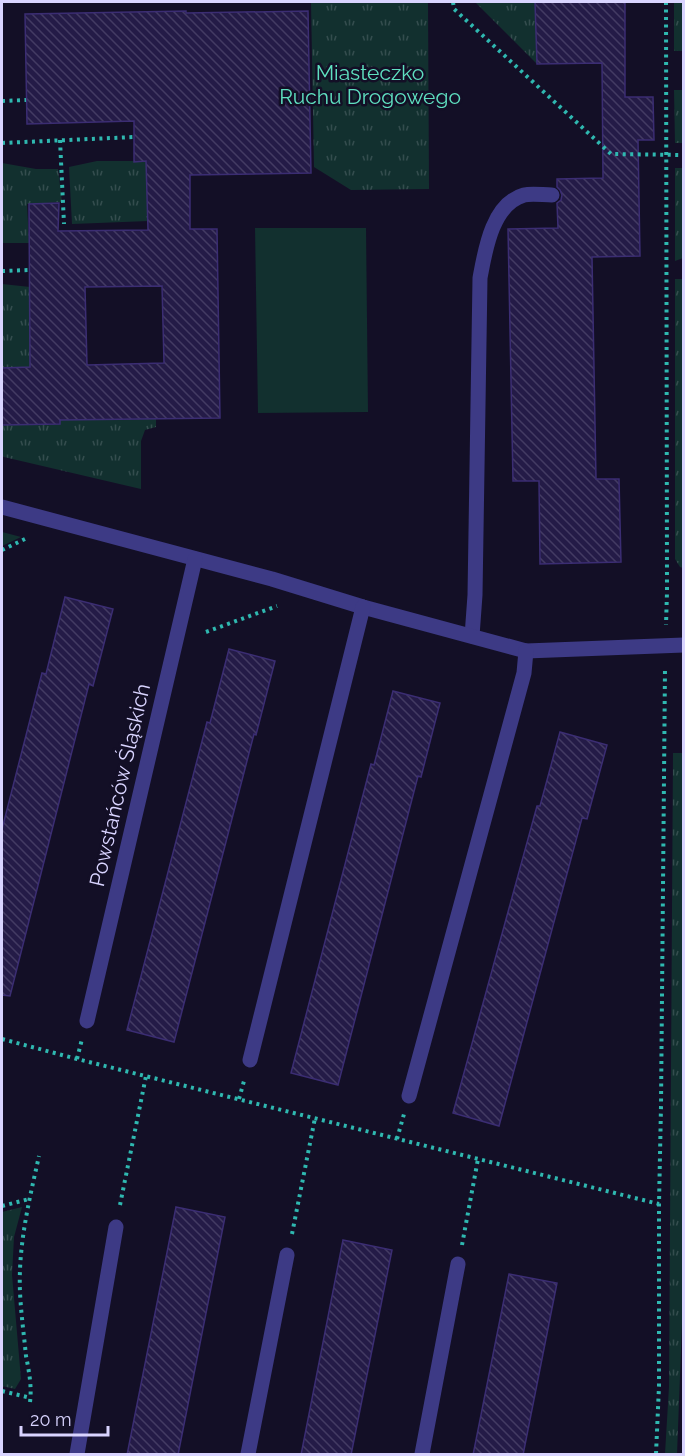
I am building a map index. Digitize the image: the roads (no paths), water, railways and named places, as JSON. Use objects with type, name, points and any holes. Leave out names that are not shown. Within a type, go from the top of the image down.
[{"type":"street","points":[[472,636],[475,595],[480,278],[485,249],[496,220],[509,202],[524,195],[552,195]]},
{"type":"street","points":[[2,507],[272,579],[363,607],[526,651],[684,645]]},
{"type":"street","name":"Powstańców Śląskich","points":[[87,1021],[195,559]]},
{"type":"street","points":[[250,1060],[363,607]]},
{"type":"street","points":[[409,1096],[524,673],[526,651]]},
{"type":"street","points":[[77,1455],[116,1227]]},
{"type":"street","points":[[248,1455],[288,1255]]},
{"type":"street","points":[[422,1455],[458,1264]]},
{"type":"park label","name":"Miasteczko Ruchu Drogowego","points":[[370,85]]}]
